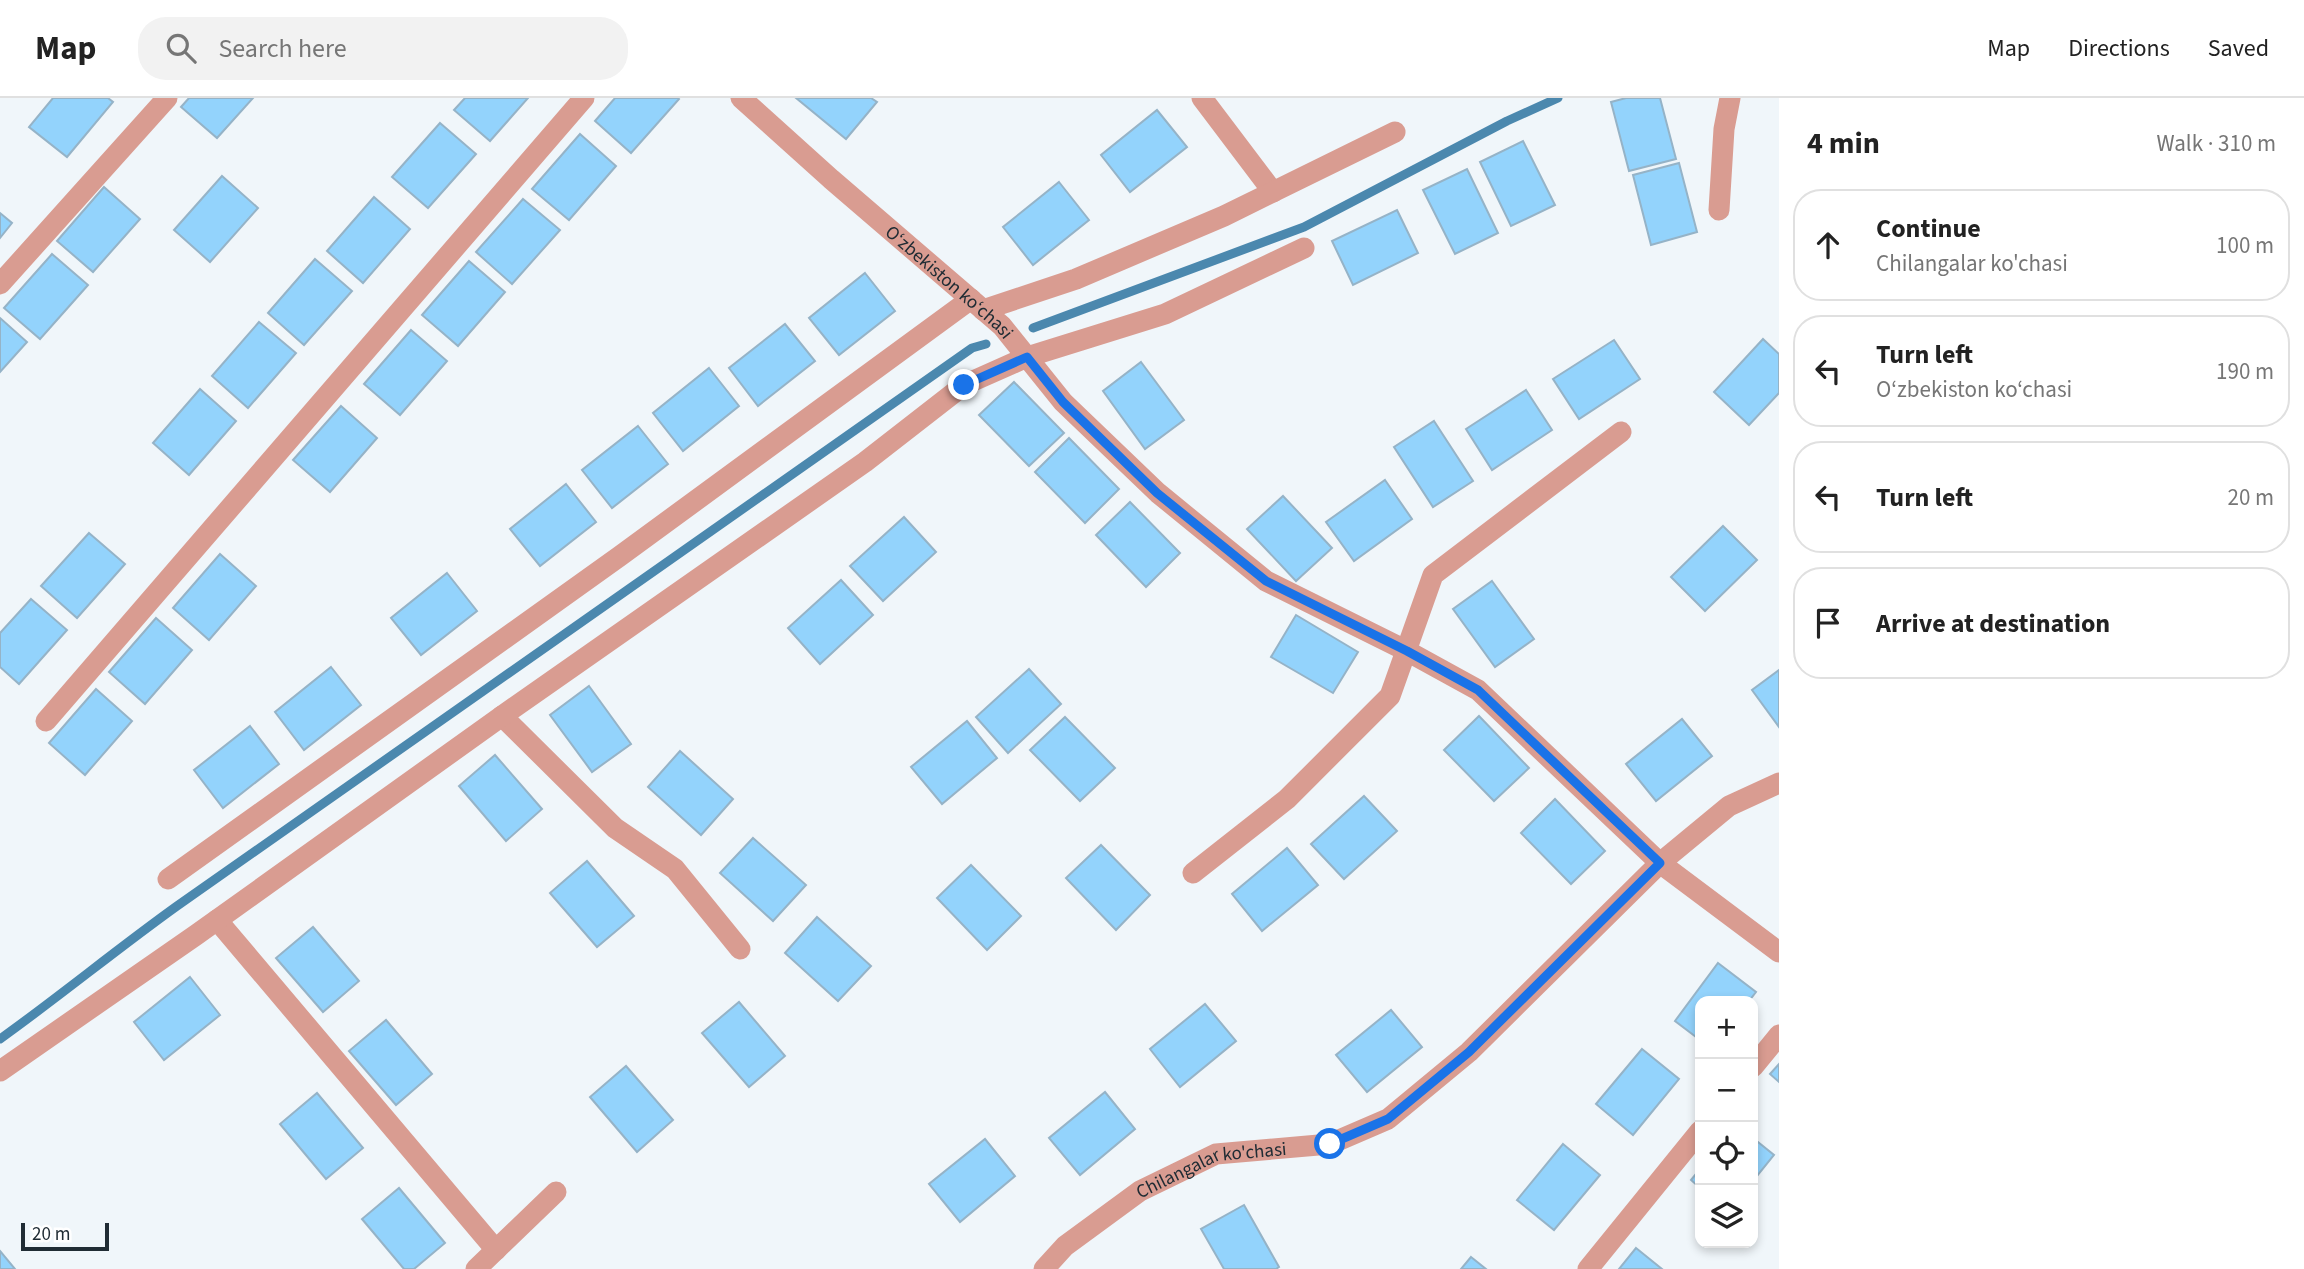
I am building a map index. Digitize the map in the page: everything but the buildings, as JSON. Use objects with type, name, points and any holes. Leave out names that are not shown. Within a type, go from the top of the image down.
[{"type":"street","points":[[0,284],[167,98]]},
{"type":"street","points":[[46,721],[584,98]]},
{"type":"street","name":"O‘zbekiston ko‘chasi","points":[[741,98],[1002,326],[1063,402],[1157,493],[1266,581],[1407,651],[1478,690],[1660,863],[1779,952]]},
{"type":"street","points":[[1202,98],[1273,192]]},
{"type":"street","points":[[1719,210],[1724,129],[1730,98]]},
{"type":"street","points":[[168,879],[977,304],[1076,279],[1224,216],[1395,132]]},
{"type":"street","points":[[0,1071],[864,462],[964,385],[1027,357],[1165,314],[1304,248]]},
{"type":"street","points":[[1193,873],[1287,799],[1390,696],[1433,575],[1621,432]]},
{"type":"street","points":[[502,716],[615,828],[675,869],[740,949]]},
{"type":"street","name":"Chilangalar ko'chasi","points":[[1044,1269],[1065,1246],[1140,1191],[1216,1154],[1330,1144],[1388,1119],[1469,1052],[1660,863],[1729,806],[1779,783]]},
{"type":"street","points":[[217,920],[496,1250]]},
{"type":"street","points":[[1758,1061],[1779,1035]]},
{"type":"street","points":[[1588,1269],[1695,1137]]},
{"type":"street","points":[[476,1269],[556,1192]]},
{"type":"waterway","points":[[1033,328],[1304,227],[1507,121],[1558,98]]},
{"type":"waterway","points":[[0,1039],[155,922],[276,836],[972,348],[986,344]]},
{"type":"route","points":[[964,385],[1027,357],[1063,402],[1157,493],[1266,581],[1407,651],[1478,690],[1660,863],[1469,1052],[1388,1119],[1330,1144]]}]
